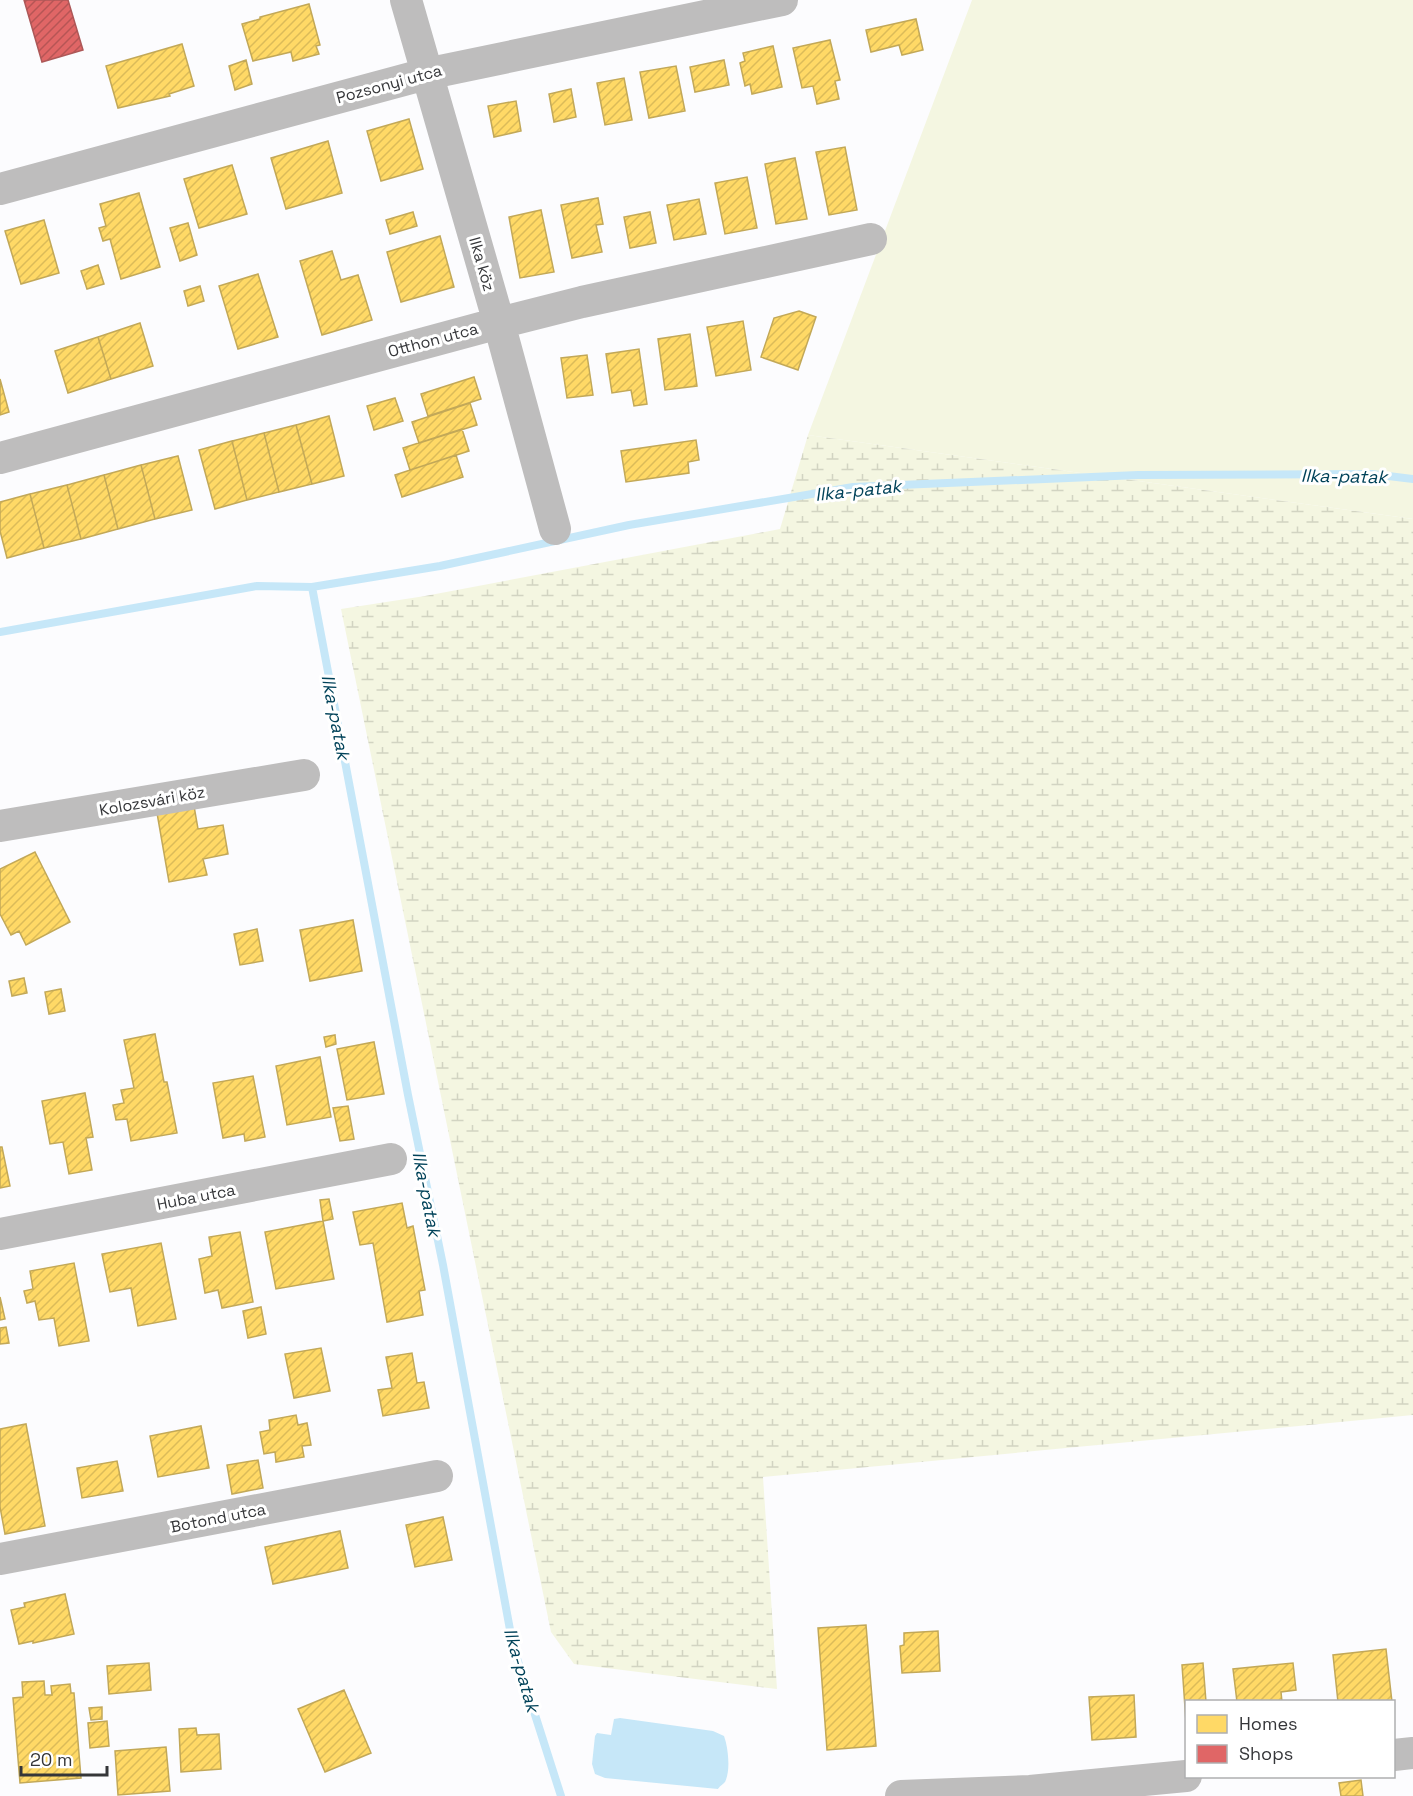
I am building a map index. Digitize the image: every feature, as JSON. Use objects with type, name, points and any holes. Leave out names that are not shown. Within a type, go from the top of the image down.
[{"type":"street","name":"Ilka köz","points":[[406,0],[499,322],[555,529]]},
{"type":"street","name":"Pozsonyi utca","points":[[0,189],[426,74],[783,0]]},
{"type":"street","name":"Otthon utca","points":[[0,458],[499,322],[871,239]]},
{"type":"street","name":"Kolozsvári köz","points":[[0,826],[304,775]]},
{"type":"street","name":"Huba utca","points":[[0,1234],[391,1159]]},
{"type":"street","name":"Botond utca","points":[[0,1559],[436,1476]]},
{"type":"street","points":[[1395,1755],[1413,1754]]},
{"type":"street","points":[[901,1796],[1030,1794],[1185,1776]]},
{"type":"green space","points":[[972,0],[1413,0],[1413,519],[808,435]]},
{"type":"green space","points":[[808,435],[1413,519],[1413,1415],[763,1477],[777,1689],[574,1664],[551,1632],[341,609],[425,596],[780,529]]},
{"type":"water","points":[[614,1719],[713,1731],[724,1736],[728,1759],[725,1782],[718,1789],[605,1778],[595,1774],[592,1764],[595,1736],[597,1733],[611,1735]]},
{"type":"building: Homes","points":[[309,4],[320,45],[316,46],[319,54],[293,61],[291,52],[253,61],[242,24]]},
{"type":"building: Homes","points":[[916,19],[923,50],[902,55],[899,45],[871,52],[866,30]]},
{"type":"building: Homes","points":[[830,40],[840,80],[835,81],[839,99],[817,104],[813,86],[802,88],[793,48]]},
{"type":"building: Homes","points":[[182,44],[194,86],[169,94],[170,96],[118,108],[106,66]]},
{"type":"building: Homes","points":[[773,46],[782,87],[752,94],[750,84],[745,86],[740,63],[745,61],[743,53]]},
{"type":"building: Homes","points":[[246,60],[252,84],[235,90],[229,66]]},
{"type":"building: Homes","points":[[724,60],[729,85],[695,92],[690,67]]},
{"type":"building: Homes","points":[[676,66],[685,111],[649,118],[640,72]]},
{"type":"building: Homes","points":[[624,78],[632,120],[605,125],[597,83]]},
{"type":"building: Homes","points":[[571,89],[576,117],[554,122],[549,94]]},
{"type":"building: Homes","points":[[516,101],[521,131],[494,137],[488,106]]},
{"type":"building: Homes","points":[[409,119],[423,169],[381,181],[367,131]]},
{"type":"building: Homes","points":[[328,141],[342,193],[286,209],[271,158]]},
{"type":"building: Homes","points":[[845,147],[857,210],[829,215],[816,152]]},
{"type":"building: Homes","points":[[795,158],[807,219],[776,224],[765,164]]},
{"type":"building: Homes","points":[[232,165],[247,214],[199,228],[184,179]]},
{"type":"building: Homes","points":[[747,177],[757,228],[725,234],[715,183]]},
{"type":"building: Homes","points":[[139,193],[160,267],[121,279],[110,239],[103,241],[99,228],[106,226],[100,204]]},
{"type":"building: Homes","points":[[598,198],[603,224],[596,225],[602,252],[572,258],[561,205]]},
{"type":"building: Homes","points":[[699,199],[706,234],[674,240],[667,205]]},
{"type":"building: Homes","points":[[541,210],[554,272],[520,278],[509,217]]},
{"type":"building: Homes","points":[[413,212],[417,226],[390,234],[386,220]]},
{"type":"building: Homes","points":[[650,212],[656,243],[630,248],[624,217]]},
{"type":"building: Homes","points":[[44,220],[59,273],[21,284],[5,231]]},
{"type":"building: Homes","points":[[188,223],[197,255],[180,261],[170,228]]},
{"type":"building: Homes","points":[[440,236],[454,287],[401,302],[387,252]]},
{"type":"building: Homes","points":[[332,251],[341,280],[358,275],[372,320],[322,335],[300,261]]},
{"type":"building: Homes","points":[[98,265],[104,284],[87,289],[81,271]]},
{"type":"building: Homes","points":[[258,274],[278,337],[238,349],[219,286]]},
{"type":"building: Homes","points":[[200,286],[204,301],[188,306],[184,291]]},
{"type":"building: Homes","points":[[799,311],[816,317],[798,370],[761,357],[774,318]]},
{"type":"building: Homes","points":[[743,321],[751,370],[716,376],[707,327]]},
{"type":"building: Homes","points":[[140,323],[153,366],[111,379],[98,337]]},
{"type":"building: Homes","points":[[690,334],[697,386],[665,390],[658,339]]},
{"type":"building: Homes","points":[[98,337],[111,379],[68,393],[55,351]]},
{"type":"building: Homes","points":[[639,349],[647,404],[634,406],[631,390],[612,393],[606,354]]},
{"type":"building: Homes","points":[[587,355],[593,395],[567,398],[561,358]]},
{"type":"building: Homes","points":[[474,377],[481,399],[428,416],[421,394]]},
{"type":"building: Homes","points":[[0,379],[9,412],[0,415]]},
{"type":"building: Homes","points":[[395,398],[403,421],[374,430],[367,406]]},
{"type":"building: Homes","points":[[470,403],[477,425],[419,443],[412,422]]},
{"type":"building: Homes","points":[[329,416],[344,476],[312,484],[296,425]]},
{"type":"building: Homes","points":[[296,425],[312,484],[279,492],[264,433]]},
{"type":"building: Homes","points":[[462,429],[469,451],[410,470],[403,448]]},
{"type":"building: Homes","points":[[264,433],[279,492],[247,500],[232,441]]},
{"type":"building: Homes","points":[[696,440],[699,460],[688,462],[689,473],[626,482],[621,451]]},
{"type":"building: Homes","points":[[232,441],[247,500],[215,509],[199,450]]},
{"type":"building: Homes","points":[[456,455],[463,477],[402,497],[395,475]]},
{"type":"building: Homes","points":[[178,456],[192,510],[155,519],[141,465]]},
{"type":"building: Homes","points":[[141,465],[155,519],[118,529],[104,475]]},
{"type":"building: Homes","points":[[104,475],[118,529],[81,539],[67,485]]},
{"type":"building: Homes","points":[[67,485],[81,539],[44,548],[30,494]]},
{"type":"building: Homes","points":[[30,494],[44,548],[7,558],[0,531],[0,502]]},
{"type":"building: Homes","points":[[194,806],[198,829],[223,825],[228,854],[203,859],[207,875],[169,882],[157,813]]},
{"type":"building: Homes","points":[[35,852],[70,922],[26,945],[19,931],[11,935],[0,914],[0,869]]},
{"type":"building: Homes","points":[[353,920],[362,971],[310,981],[300,930]]},
{"type":"building: Homes","points":[[257,929],[263,961],[240,965],[234,934]]},
{"type":"building: Homes","points":[[24,978],[27,993],[12,996],[9,981]]},
{"type":"building: Homes","points":[[61,989],[65,1011],[49,1014],[45,992]]},
{"type":"building: Homes","points":[[155,1034],[177,1133],[131,1141],[127,1119],[116,1120],[113,1105],[124,1103],[121,1090],[134,1088],[124,1040]]},
{"type":"building: Homes","points":[[335,1035],[336,1044],[326,1047],[324,1037]]},
{"type":"building: Homes","points":[[374,1042],[384,1094],[347,1100],[337,1049]]},
{"type":"building: Homes","points":[[320,1057],[331,1117],[287,1125],[276,1066]]},
{"type":"building: Homes","points":[[253,1076],[265,1137],[245,1141],[244,1134],[223,1138],[213,1083]]},
{"type":"building: Homes","points":[[85,1093],[93,1137],[86,1138],[92,1170],[69,1174],[63,1142],[50,1144],[42,1101]]},
{"type":"building: Homes","points":[[348,1106],[354,1139],[340,1141],[333,1108]]},
{"type":"building: Homes","points":[[0,1147],[2,1147],[10,1186],[0,1188]]},
{"type":"building: Homes","points":[[329,1199],[333,1219],[323,1221],[320,1200]]},
{"type":"building: Homes","points":[[402,1203],[407,1228],[413,1226],[425,1290],[419,1291],[423,1315],[387,1322],[373,1243],[360,1245],[353,1212]]},
{"type":"building: Homes","points":[[323,1221],[334,1279],[276,1289],[265,1232]]},
{"type":"building: Homes","points":[[240,1232],[253,1302],[222,1308],[218,1290],[205,1293],[199,1259],[212,1256],[209,1237]]},
{"type":"building: Homes","points":[[161,1243],[176,1319],[138,1326],[131,1288],[110,1292],[102,1254]]},
{"type":"building: Homes","points":[[74,1263],[89,1341],[59,1346],[54,1318],[39,1320],[35,1301],[27,1303],[24,1291],[33,1289],[30,1271]]},
{"type":"building: Homes","points":[[0,1297],[5,1319],[0,1320]]},
{"type":"building: Homes","points":[[261,1307],[266,1334],[248,1338],[243,1311]]},
{"type":"building: Homes","points":[[6,1327],[9,1343],[0,1344],[0,1328]]},
{"type":"building: Homes","points":[[321,1348],[330,1391],[294,1398],[285,1354]]},
{"type":"building: Homes","points":[[412,1353],[417,1383],[424,1382],[429,1408],[383,1416],[378,1390],[392,1388],[386,1357]]},
{"type":"building: Homes","points":[[296,1415],[298,1425],[307,1423],[311,1445],[302,1446],[304,1457],[276,1462],[275,1452],[264,1454],[260,1432],[270,1430],[269,1420]]},
{"type":"building: Homes","points":[[26,1424],[45,1526],[5,1534],[0,1507],[0,1429]]},
{"type":"building: Homes","points":[[201,1426],[209,1468],[158,1477],[150,1436]]},
{"type":"building: Homes","points":[[258,1460],[263,1488],[232,1494],[227,1465]]},
{"type":"building: Homes","points":[[117,1461],[123,1491],[82,1498],[77,1468]]},
{"type":"building: Homes","points":[[443,1517],[452,1560],[415,1567],[406,1525]]},
{"type":"building: Homes","points":[[340,1531],[348,1568],[273,1584],[265,1547]]},
{"type":"building: Homes","points":[[65,1594],[74,1634],[19,1644],[11,1610],[25,1607],[24,1603]]},
{"type":"building: Homes","points":[[866,1625],[876,1746],[827,1750],[818,1628]]},
{"type":"building: Homes","points":[[938,1631],[940,1671],[902,1673],[900,1646],[904,1645],[904,1633]]},
{"type":"building: Homes","points":[[1386,1649],[1392,1700],[1338,1700],[1333,1655]]},
{"type":"building: Homes","points":[[149,1663],[151,1690],[109,1694],[107,1666]]},
{"type":"building: Homes","points":[[1203,1663],[1206,1700],[1185,1700],[1185,1708],[1182,1665]]},
{"type":"building: Homes","points":[[1293,1663],[1296,1690],[1281,1692],[1282,1700],[1237,1700],[1233,1669]]},
{"type":"building: Homes","points":[[44,1681],[45,1695],[52,1695],[51,1686],[70,1684],[71,1693],[74,1693],[81,1778],[20,1783],[13,1698],[23,1697],[22,1682]]},
{"type":"building: Homes","points":[[344,1690],[371,1753],[325,1772],[298,1709]]},
{"type":"building: Homes","points":[[1134,1695],[1136,1737],[1092,1740],[1089,1697]]},
{"type":"building: Homes","points":[[102,1707],[102,1719],[91,1720],[89,1708]]},
{"type":"building: Homes","points":[[107,1721],[109,1746],[90,1748],[88,1723]]},
{"type":"building: Homes","points":[[196,1728],[197,1735],[219,1734],[221,1769],[181,1772],[179,1729]]},
{"type":"building: Homes","points":[[166,1747],[170,1791],[118,1795],[115,1751]]},
{"type":"building: Homes","points":[[1361,1780],[1363,1796],[1341,1796],[1339,1783]]},
{"type":"building: Shops","points":[[24,0],[68,0],[83,50],[42,62]]},
{"type":"waterway","name":"Ilka-patak","points":[[0,632],[257,586],[312,587],[440,566],[629,525],[853,487],[1138,475],[1372,474],[1413,479]]},
{"type":"waterway","name":"Ilka-patak","points":[[312,587],[408,1095],[443,1265],[513,1646],[561,1796]]}]
